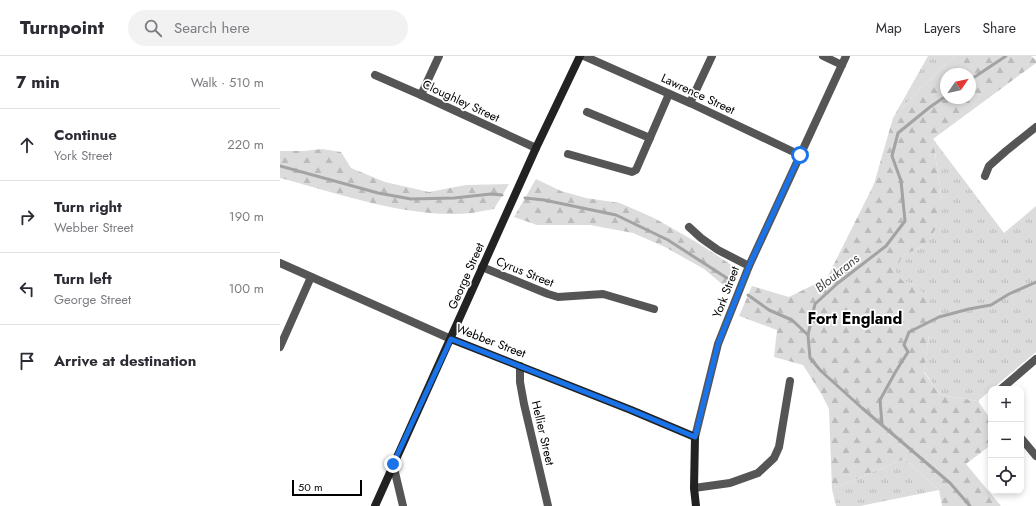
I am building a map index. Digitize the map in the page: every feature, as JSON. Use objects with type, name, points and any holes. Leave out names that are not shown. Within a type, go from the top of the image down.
[{"type":"main road","name":"George Street","points":[[375,506],[536,148],[580,56]]},
{"type":"main road","name":"Webber Street","points":[[451,339],[631,410],[695,437]]},
{"type":"main road","name":"York Street","points":[[695,437],[694,488],[696,506]]},
{"type":"street","points":[[421,95],[439,56]]},
{"type":"street","name":"Lawrence Street","points":[[584,56],[690,103],[800,155]]},
{"type":"street","points":[[690,103],[712,56]]},
{"type":"street","points":[[824,56],[842,65]]},
{"type":"street","name":"York Street","points":[[695,437],[718,344],[749,266],[846,56]]},
{"type":"street","name":"Cloughley Street","points":[[375,76],[421,95],[536,148]]},
{"type":"street","points":[[568,154],[632,172],[636,170],[669,94]]},
{"type":"street","points":[[587,112],[650,138]]},
{"type":"street","points":[[985,176],[989,166],[1036,127]]},
{"type":"street","points":[[689,227],[718,250],[749,266]]},
{"type":"street","name":"Webber Street","points":[[280,263],[451,339]]},
{"type":"street","name":"Cyrus Street","points":[[482,267],[558,297],[603,294],[654,309]]},
{"type":"street","points":[[280,347],[311,278]]},
{"type":"street","points":[[1004,386],[1036,359]]},
{"type":"street","name":"Hellier Street","points":[[520,366],[520,382],[524,404],[548,506]]},
{"type":"street","points":[[694,488],[730,483],[746,478],[758,473],[774,458],[779,447],[790,381]]},
{"type":"street","points":[[1024,442],[1036,456]]},
{"type":"street","points":[[393,464],[403,506]]},
{"type":"green space","points":[[928,56],[955,56],[942,68],[940,68],[940,70],[893,118]]},
{"type":"green space","points":[[955,56],[1031,56],[1036,60],[1036,63],[933,139],[942,201],[939,225],[922,247],[903,255],[895,271],[902,280],[917,286],[930,300],[929,335],[924,372],[940,395],[978,401],[988,416],[988,447],[966,464],[988,490],[988,494],[991,494],[1001,506],[942,506],[939,490],[904,459],[832,489],[829,409],[822,395],[803,365],[774,357],[777,330],[739,316],[752,286],[789,297],[827,278],[874,184],[893,118],[940,70],[940,104],[976,104],[976,68],[942,68]]},
{"type":"green space","points":[[933,139],[1004,233],[1036,206],[1036,352],[996,386],[988,386],[988,393],[978,401],[940,395],[924,371],[929,335],[917,286],[902,280],[894,271],[903,255],[922,247],[942,201]]},
{"type":"green space","points":[[322,149],[341,152],[351,168],[385,182],[429,192],[466,185],[509,184],[494,209],[472,213],[448,214],[399,209],[375,204],[280,178],[280,151]]},
{"type":"green space","points":[[536,179],[561,191],[586,198],[620,203],[654,218],[698,243],[739,270],[729,290],[704,269],[665,247],[633,233],[590,225],[537,225],[514,217]]},
{"type":"green space","points":[[904,459],[939,490],[860,506],[836,506],[832,489]]},
{"type":"waterway","name":"Bloukrans","points":[[976,76],[1006,56]]},
{"type":"waterway","name":"Bloukrans","points":[[940,100],[898,133],[892,156],[901,181],[905,221],[886,246],[838,283],[815,304],[808,335],[810,358],[821,371],[950,483],[970,506]]},
{"type":"waterway","points":[[280,166],[378,193],[411,199],[454,198],[491,194],[502,195]]},
{"type":"waterway","points":[[525,198],[544,200],[616,215],[668,240],[733,282]]},
{"type":"waterway","points":[[882,424],[880,400],[908,352],[904,345],[909,332],[939,317],[991,305],[1009,294],[1036,282]]},
{"type":"waterway","points":[[748,295],[769,310],[792,320],[808,335]]},
{"type":"district","name":"Fort England","points":[[855,318]]},
{"type":"route","points":[[393,464],[451,339],[631,410],[695,437],[718,344],[749,266],[800,155]]}]
